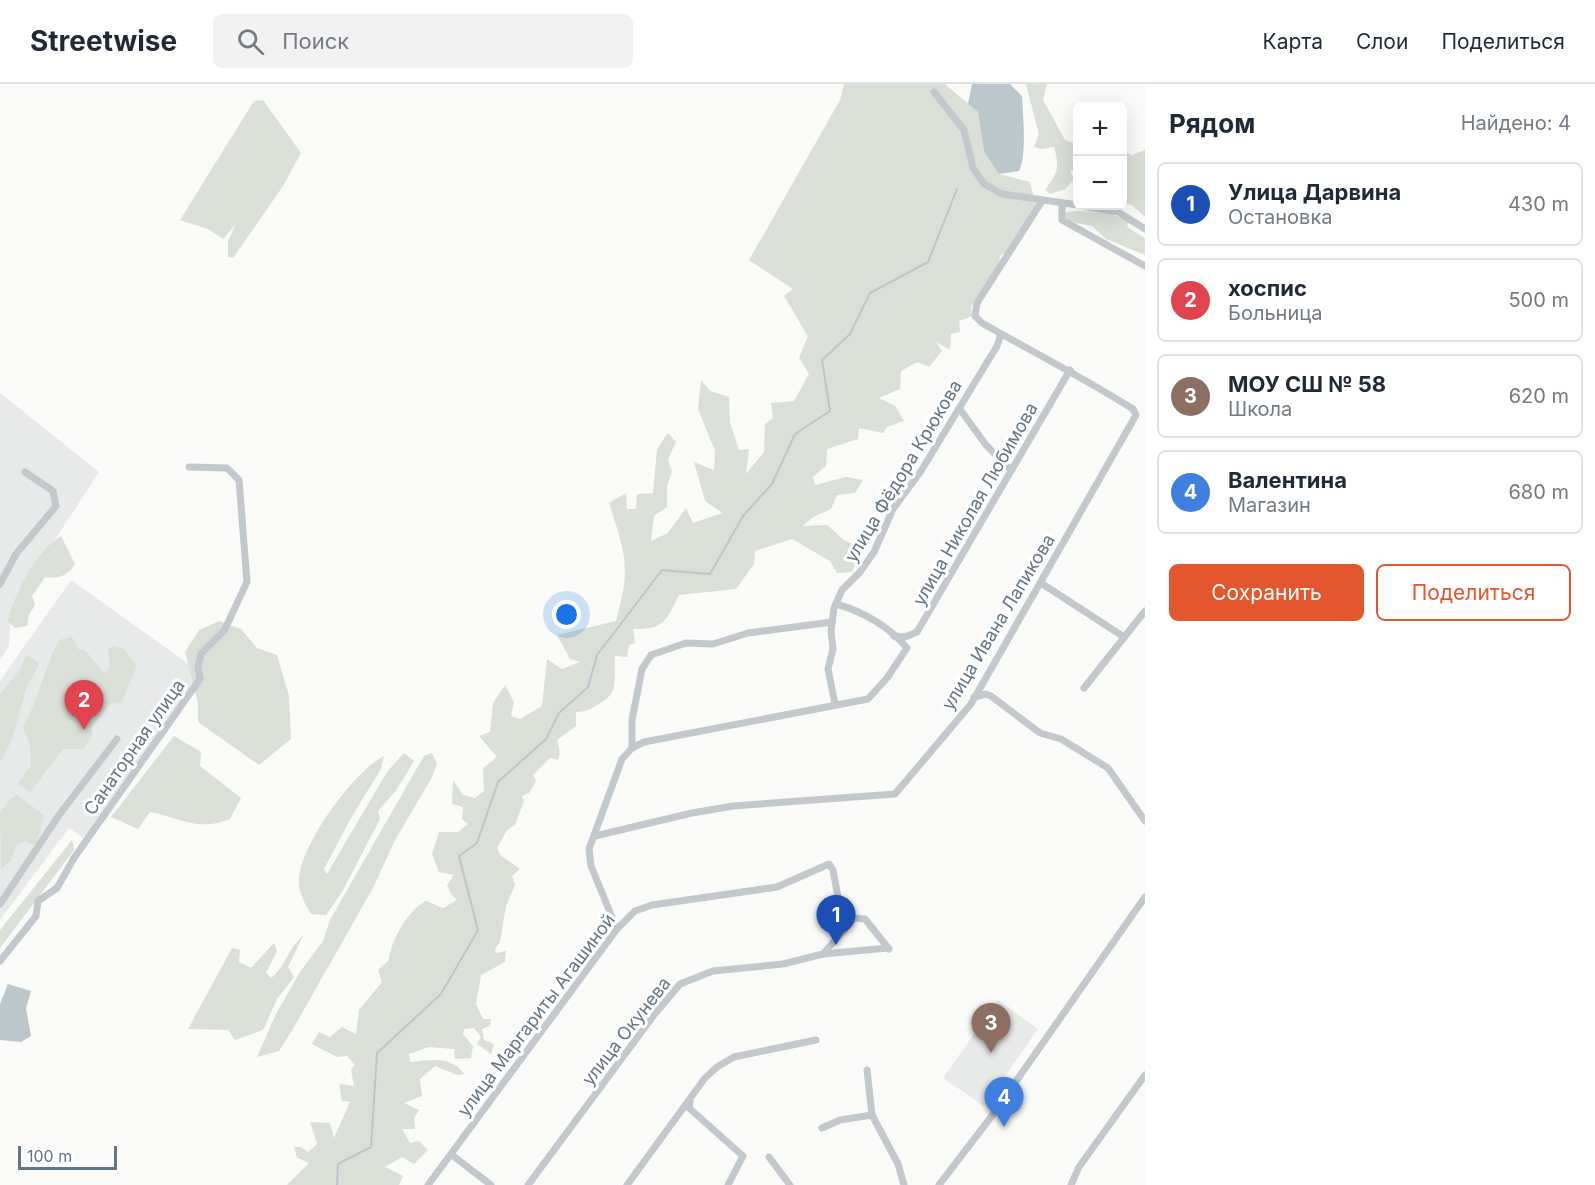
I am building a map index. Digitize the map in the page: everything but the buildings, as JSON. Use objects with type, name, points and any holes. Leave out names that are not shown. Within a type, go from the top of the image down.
[{"type":"street","points":[[934,92],[964,130],[973,168],[984,184],[1002,194],[1073,205]]},
{"type":"street","points":[[1042,201],[974,310],[977,320],[1056,365],[1070,370]]},
{"type":"street","points":[[1062,204],[1062,220],[1145,266]]},
{"type":"street","points":[[1107,210],[1118,212],[1145,229]]},
{"type":"street","name":"улица Фёдора Крюкова","points":[[835,704],[828,674],[833,649],[832,622],[842,590],[860,572],[874,552],[893,509],[921,471],[997,346],[1001,334]]},
{"type":"street","name":"улица Ивана Лапикова","points":[[595,837],[692,813],[734,806],[895,794],[948,734],[974,698],[1136,415],[1133,409],[1070,370]]},
{"type":"street","name":"улица Николая Любимова","points":[[894,636],[905,637],[917,632],[1070,370]]},
{"type":"street","points":[[959,408],[986,445],[1011,470]]},
{"type":"street","name":"Санаторная улица","points":[[0,961],[36,916],[38,901],[57,888],[74,858],[166,725],[187,700],[200,679],[198,666],[201,654],[224,631],[247,582],[239,480],[227,468],[189,467]]},
{"type":"street","points":[[0,584],[16,554],[56,506],[53,491],[25,472]]},
{"type":"street","points":[[1041,583],[1124,637]]},
{"type":"street","points":[[617,929],[589,859],[589,849],[622,759],[632,748],[644,742],[868,699],[887,678],[907,648],[864,614],[836,604]]},
{"type":"street","points":[[1084,688],[1106,663],[1145,610]]},
{"type":"street","points":[[632,748],[632,720],[642,669],[651,655],[686,643],[713,644],[748,633],[832,622]]},
{"type":"street","points":[[985,679],[985,689],[991,696],[1040,733],[1061,739],[1108,768],[1145,821]]},
{"type":"street","points":[[974,698],[981,694],[991,696]]},
{"type":"street","points":[[0,904],[59,815],[117,739]]},
{"type":"street","name":"улица Маргариты Агашиной","points":[[428,1185],[617,929],[635,911],[777,887],[829,864],[834,870],[844,930]]},
{"type":"street","points":[[939,1185],[991,1117],[1145,897]]},
{"type":"street","name":"улица Окунева","points":[[528,1185],[680,984],[713,971],[783,964],[823,954],[888,949],[865,919],[854,918],[844,930]]},
{"type":"street","points":[[823,954],[844,930]]},
{"type":"street","points":[[627,1185],[717,1067],[734,1056],[816,1040]]},
{"type":"street","points":[[867,1070],[872,1115],[897,1164],[904,1185]]},
{"type":"street","points":[[1071,1185],[1079,1167],[1145,1075]]},
{"type":"street","points":[[693,1096],[689,1105],[692,1110],[743,1156],[728,1185]]},
{"type":"street","points":[[674,1123],[687,1109],[692,1110]]},
{"type":"street","points":[[822,1128],[840,1120],[872,1115]]},
{"type":"street","points":[[452,1155],[491,1185]]},
{"type":"street","points":[[769,1157],[790,1185]]},
{"type":"shaded area","points":[[844,84],[945,84],[978,112],[984,152],[999,174],[1030,182],[1038,213],[1011,249],[1000,256],[997,278],[987,284],[971,307],[972,316],[959,321],[960,332],[951,334],[950,350],[936,342],[942,351],[929,367],[917,362],[901,371],[900,389],[879,398],[895,406],[904,421],[887,427],[883,433],[859,428],[858,439],[827,449],[826,466],[813,477],[815,485],[846,477],[863,480],[855,493],[837,495],[831,509],[813,517],[803,526],[827,525],[844,540],[863,549],[852,572],[837,573],[830,561],[792,539],[755,551],[754,564],[736,589],[679,595],[667,617],[658,626],[633,629],[635,643],[629,645],[627,657],[615,656],[614,684],[610,695],[591,709],[576,712],[576,726],[557,740],[560,752],[558,760],[550,758],[533,775],[536,781],[529,793],[522,796],[524,801],[515,825],[507,830],[497,848],[500,855],[520,869],[512,876],[515,885],[506,906],[500,942],[495,949],[496,953],[506,951],[505,962],[481,975],[476,1004],[483,1019],[491,1019],[490,1026],[482,1029],[484,1040],[494,1044],[491,1054],[477,1044],[481,1037],[474,1028],[464,1029],[463,1034],[473,1046],[471,1058],[455,1059],[454,1049],[429,1047],[409,1054],[410,1062],[447,1061],[464,1074],[457,1075],[435,1066],[420,1079],[422,1096],[404,1103],[419,1110],[414,1118],[415,1129],[402,1129],[410,1143],[419,1141],[428,1150],[414,1164],[402,1157],[385,1167],[403,1176],[399,1185],[287,1185],[309,1163],[297,1158],[294,1147],[301,1147],[308,1152],[317,1144],[310,1122],[330,1123],[334,1138],[350,1102],[342,1101],[339,1084],[354,1086],[351,1070],[355,1065],[347,1056],[337,1057],[312,1044],[319,1032],[330,1037],[342,1027],[356,1034],[359,1010],[382,982],[378,970],[389,960],[393,944],[407,918],[426,901],[443,908],[457,900],[447,885],[454,875],[439,872],[432,854],[439,832],[458,832],[468,824],[462,819],[463,807],[452,804],[453,780],[463,795],[475,798],[484,791],[483,768],[497,757],[479,736],[490,732],[493,703],[505,685],[514,702],[511,716],[520,719],[542,706],[547,659],[562,669],[580,662],[570,659],[557,635],[616,621],[625,574],[623,549],[609,503],[626,493],[627,509],[636,509],[637,494],[653,493],[657,449],[668,433],[676,442],[668,459],[672,471],[667,486],[667,507],[654,516],[651,541],[668,533],[686,508],[693,523],[722,513],[705,501],[694,462],[714,470],[715,451],[698,409],[701,380],[710,391],[729,397],[730,423],[739,450],[749,449],[746,474],[764,452],[765,424],[773,418],[771,403],[794,401],[809,374],[799,358],[808,336],[784,296],[793,289],[749,260],[840,100]]},
{"type":"shaded area","points":[[972,84],[1010,84],[1022,96],[1024,145],[1019,171],[999,174],[984,152],[978,112],[968,104]]},
{"type":"shaded area","points":[[1026,84],[1047,84],[1043,100],[1065,140],[1073,143],[1073,171],[1070,170],[1073,180],[1065,189],[1050,194],[1045,190],[1057,170],[1056,154],[1054,147],[1041,149],[1034,147],[1039,134]]},
{"type":"shaded area","points":[[263,100],[301,153],[283,186],[233,258],[228,257],[228,241],[236,224],[223,239],[208,229],[180,220],[254,101]]},
{"type":"shaded area","points":[[1145,150],[1145,217],[1127,204],[1127,152],[1131,155]]},
{"type":"shaded area","points":[[1066,212],[1111,214],[1129,222],[1127,227],[1145,238],[1145,255],[1106,239],[1092,226],[1071,222],[1065,217]]},
{"type":"shaded area","points":[[0,393],[99,472],[22,590],[11,612],[9,646],[0,660]]},
{"type":"shaded area","points":[[61,536],[75,564],[63,576],[45,577],[32,596],[35,605],[29,615],[27,626],[15,628],[8,621],[27,574],[43,552]]},
{"type":"shaded area","points":[[71,580],[205,676],[89,842],[69,828],[0,920],[0,681]]},
{"type":"shaded area","points":[[219,621],[241,629],[257,648],[277,655],[289,696],[291,739],[259,765],[198,722],[198,703],[185,652],[199,630]]},
{"type":"shaded area","points":[[72,637],[78,649],[85,650],[104,673],[110,667],[108,650],[112,646],[123,648],[137,666],[121,703],[110,704],[92,727],[92,736],[83,749],[63,749],[30,792],[18,784],[31,765],[30,745],[23,728],[59,640]]},
{"type":"shaded area","points":[[26,655],[39,663],[26,688],[12,737],[0,762],[0,694],[20,670]]},
{"type":"shaded area","points":[[174,736],[201,752],[200,766],[241,798],[230,819],[218,823],[198,824],[150,812],[138,829],[111,817]]},
{"type":"shaded area","points":[[404,753],[414,761],[395,792],[378,811],[380,819],[342,892],[326,915],[311,914],[304,902],[299,880],[308,848],[318,829],[358,777],[384,756],[381,769],[352,816],[324,869],[327,874],[387,772]]},
{"type":"shaded area","points":[[432,753],[437,764],[431,779],[394,842],[374,886],[293,1029],[279,1051],[257,1057],[275,1016],[300,972],[323,941],[330,920],[424,756]]},
{"type":"shaded area","points":[[17,795],[44,815],[39,837],[34,845],[25,841],[16,845],[11,860],[1,869],[0,813],[11,798]]},
{"type":"shaded area","points":[[72,840],[74,850],[0,948],[0,930]]},
{"type":"shaded area","points":[[303,936],[288,967],[294,977],[277,999],[263,1030],[235,1040],[228,1030],[188,1029],[232,948],[240,950],[239,962],[251,968],[274,943],[277,951],[266,973],[271,978]]},
{"type":"shaded area","points":[[8,984],[31,991],[26,1008],[31,1036],[21,1042],[0,1040],[0,1004]]},
{"type":"shaded area","points":[[998,1000],[1038,1029],[984,1106],[943,1078]]},
{"type":"waterway","points":[[337,1185],[338,1164],[371,1147],[377,1053],[441,994],[478,930],[459,856],[477,843],[498,782],[546,739],[559,713],[588,687],[597,655],[662,570],[710,574],[743,516],[772,484],[795,434],[830,411],[822,360],[850,334],[870,293],[928,262],[957,189]]},
{"type":"place","name":"хоспис","points":[[84,730]]},
{"type":"place","name":"Улица Дарвина","points":[[836,945]]},
{"type":"place","name":"МОУ СШ № 58","points":[[991,1053]]},
{"type":"place","name":"Валентина","points":[[1004,1127]]}]
